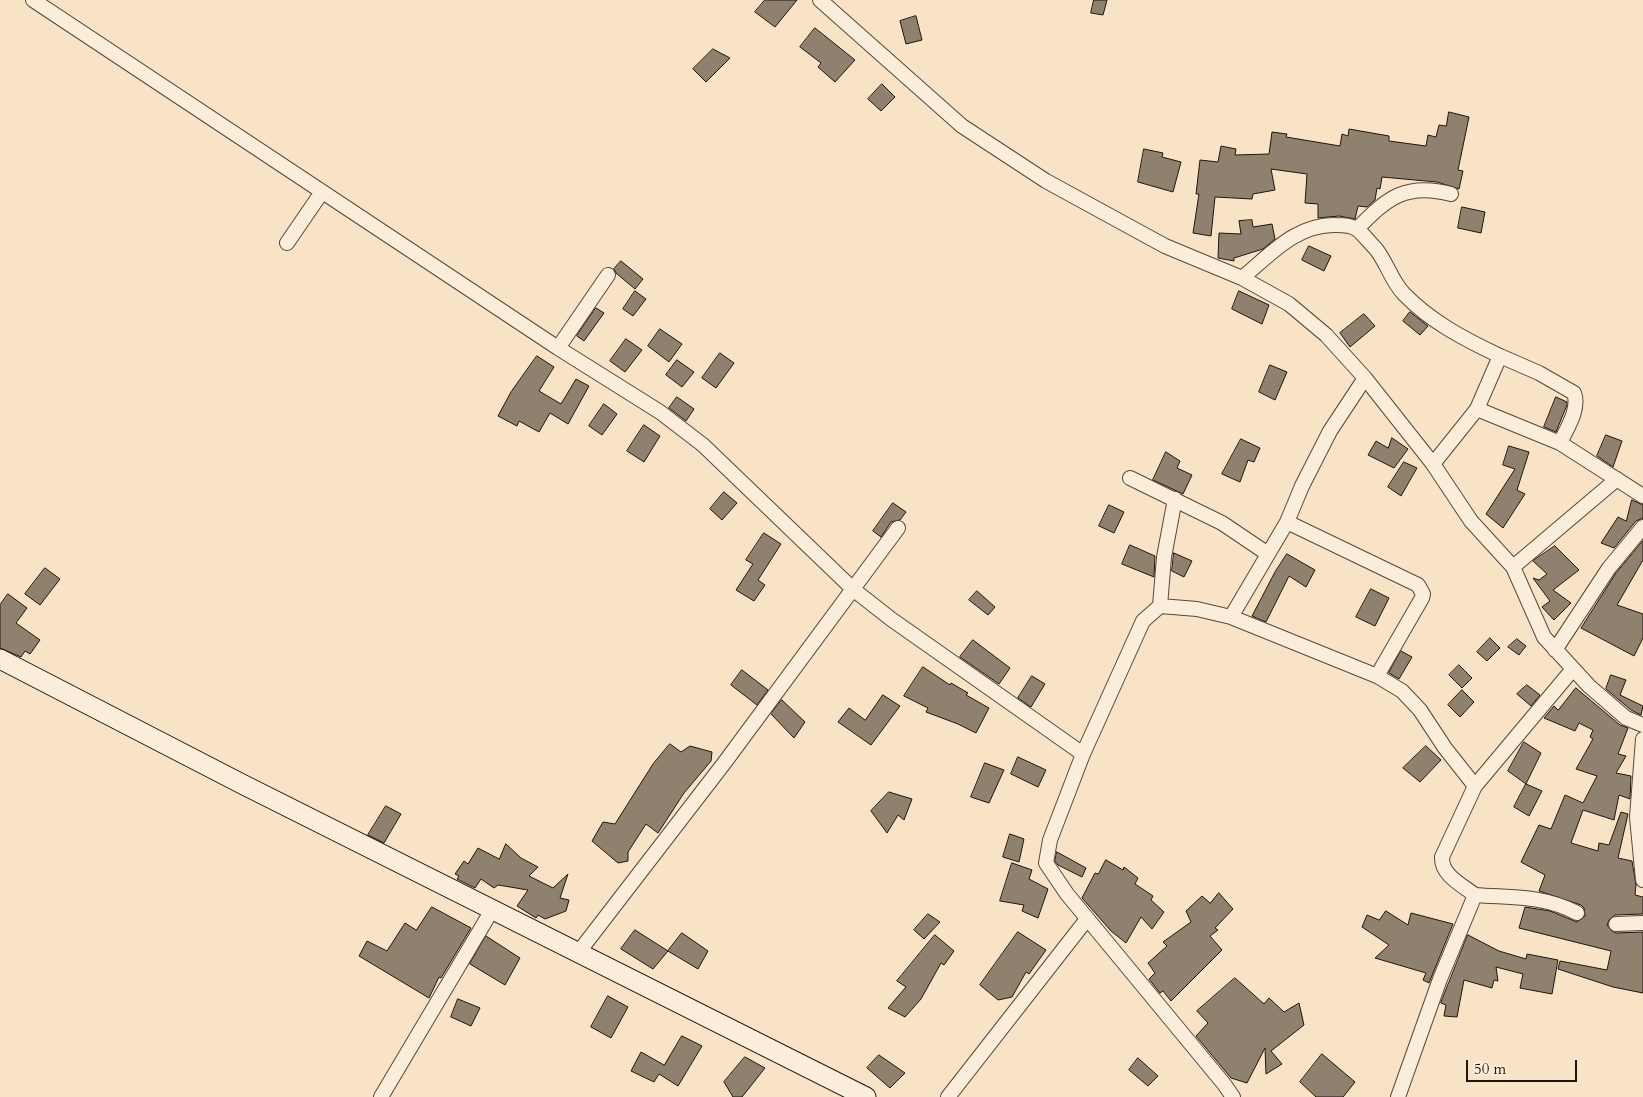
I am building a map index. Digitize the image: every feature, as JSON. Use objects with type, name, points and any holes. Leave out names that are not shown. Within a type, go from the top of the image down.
[{"type":"street","points":[[33,0],[558,348],[660,412],[703,445],[854,590],[891,619],[1083,754]]},
{"type":"street","points":[[820,0],[962,126],[1046,181],[1165,246],[1242,278],[1289,304],[1326,335],[1365,378],[1433,464],[1446,487],[1471,520],[1513,567],[1536,623],[1555,650],[1618,712],[1631,721],[1643,725]]},
{"type":"street","points":[[1357,229],[1376,209],[1406,191],[1430,190],[1451,194]]},
{"type":"street","points":[[287,243],[322,192]]},
{"type":"street","points":[[1242,278],[1295,234],[1308,228],[1327,225],[1346,226],[1357,229],[1378,252],[1403,294],[1427,314],[1461,338],[1574,392],[1576,399],[1573,416],[1560,443]]},
{"type":"street","points":[[558,348],[608,275]]},
{"type":"street","points":[[1433,464],[1477,409],[1500,356]]},
{"type":"street","points":[[1231,617],[1287,522],[1302,486],[1330,431],[1365,378]]},
{"type":"street","points":[[1477,409],[1560,443],[1643,496]]},
{"type":"street","points":[[1130,478],[1222,523],[1268,554]]},
{"type":"street","points":[[1513,567],[1617,479]]},
{"type":"street","points":[[1175,499],[1164,557],[1160,606],[1144,621],[1083,754],[1050,840],[1046,864],[1087,919],[1233,1097]]},
{"type":"street","points":[[1287,522],[1418,586],[1422,590],[1422,598],[1377,676]]},
{"type":"street","points":[[1555,650],[1609,568],[1643,526]]},
{"type":"street","points":[[578,953],[854,590],[898,528]]},
{"type":"street","points":[[1160,606],[1197,609],[1231,617],[1377,676],[1402,691],[1420,710],[1445,748],[1475,786]]},
{"type":"street","points":[[0,659],[242,784],[866,1097]]},
{"type":"street","points":[[1573,669],[1475,786],[1442,857],[1442,864],[1447,874],[1476,895],[1532,898],[1555,902],[1577,913]]},
{"type":"street","points":[[1643,739],[1637,817],[1643,880]]},
{"type":"street","points":[[1398,1097],[1440,979],[1476,895]]},
{"type":"street","points":[[382,1097],[492,910]]},
{"type":"street","points":[[948,1097],[1087,919]]},
{"type":"street","points":[[1616,924],[1643,923]]},
{"type":"building","points":[[765,0],[797,0],[775,27],[755,12]]},
{"type":"building","points":[[1094,0],[1107,0],[1103,15],[1091,13]]},
{"type":"building","points":[[916,16],[922,40],[906,44],[900,21]]},
{"type":"building","points":[[815,28],[855,60],[835,82],[818,67],[821,63],[800,47]]},
{"type":"building","points":[[713,49],[730,58],[706,82],[693,69]]},
{"type":"building","points":[[882,84],[895,97],[881,111],[868,99]]},
{"type":"building","points":[[1449,112],[1469,117],[1458,170],[1463,171],[1459,189],[1437,182],[1382,177],[1380,189],[1377,188],[1375,200],[1367,207],[1358,206],[1355,219],[1339,216],[1318,218],[1318,204],[1305,203],[1307,174],[1271,169],[1275,190],[1253,194],[1252,199],[1215,197],[1211,236],[1193,233],[1199,194],[1196,194],[1200,160],[1218,162],[1221,146],[1236,149],[1235,155],[1269,154],[1272,132],[1287,134],[1286,137],[1340,146],[1342,134],[1348,136],[1349,129],[1389,136],[1389,141],[1426,146],[1428,135],[1436,137],[1439,125],[1446,126]]},
{"type":"building","points":[[1144,149],[1163,153],[1162,157],[1181,162],[1173,192],[1138,182]]},
{"type":"building","points":[[1462,207],[1485,212],[1481,233],[1458,228]]},
{"type":"building","points":[[1252,220],[1253,227],[1272,224],[1275,239],[1263,249],[1234,258],[1234,261],[1218,258],[1219,233],[1241,234],[1239,221]]},
{"type":"building","points":[[1309,246],[1331,256],[1324,271],[1302,260]]},
{"type":"building","points":[[621,261],[643,279],[635,289],[616,273],[614,269]]},
{"type":"building","points":[[635,291],[646,299],[633,316],[623,309]]},
{"type":"building","points":[[1239,291],[1269,305],[1262,324],[1232,309]]},
{"type":"building","points":[[596,308],[604,313],[584,341],[577,336]]},
{"type":"building","points":[[1410,312],[1428,326],[1420,335],[1403,321]]},
{"type":"building","points":[[1364,314],[1375,326],[1350,347],[1340,333]]},
{"type":"building","points":[[660,329],[682,344],[669,362],[648,346]]},
{"type":"building","points":[[626,339],[642,350],[625,372],[610,361]]},
{"type":"building","points":[[720,353],[734,363],[716,388],[702,378]]},
{"type":"building","points":[[537,356],[554,367],[539,391],[561,404],[576,379],[589,386],[568,424],[550,413],[539,432],[519,421],[517,426],[498,416],[511,392]]},
{"type":"building","points":[[677,360],[694,372],[682,387],[666,375]]},
{"type":"building","points":[[1270,365],[1287,372],[1275,400],[1259,392]]},
{"type":"building","points":[[677,397],[694,409],[686,421],[669,408]]},
{"type":"building","points":[[1556,397],[1567,402],[1567,405],[1556,432],[1544,427]]},
{"type":"building","points":[[604,404],[617,414],[602,435],[589,426]]},
{"type":"building","points":[[644,425],[660,436],[644,462],[627,451]]},
{"type":"building","points":[[1606,435],[1622,441],[1613,467],[1597,456]]},
{"type":"building","points":[[1392,438],[1408,449],[1394,468],[1368,455],[1376,441],[1388,448]]},
{"type":"building","points":[[1241,439],[1260,448],[1254,462],[1248,460],[1240,482],[1222,474]]},
{"type":"building","points":[[1509,446],[1529,452],[1517,490],[1525,494],[1503,528],[1486,514],[1515,469],[1503,465]]},
{"type":"building","points":[[1166,452],[1180,461],[1177,468],[1192,475],[1183,494],[1153,480]]},
{"type":"building","points":[[1404,462],[1417,468],[1401,496],[1388,487]]},
{"type":"building","points":[[724,492],[737,503],[722,520],[710,509]]},
{"type":"building","points":[[1632,500],[1643,505],[1643,518],[1636,521],[1614,548],[1601,543],[1618,517],[1626,521]]},
{"type":"building","points":[[893,503],[906,512],[900,520],[891,522],[881,537],[873,531]]},
{"type":"building","points":[[1109,505],[1124,512],[1114,533],[1099,526]]},
{"type":"building","points":[[764,533],[781,544],[758,580],[765,585],[754,601],[736,590],[753,564],[746,560]]},
{"type":"building","points":[[1643,541],[1643,560],[1617,605],[1643,614],[1643,638],[1634,656],[1581,628],[1616,573]]},
{"type":"building","points":[[1130,545],[1155,556],[1154,577],[1122,564]]},
{"type":"building","points":[[1555,546],[1579,570],[1553,590],[1571,603],[1554,620],[1542,607],[1550,601],[1533,578],[1539,580],[1547,574],[1533,561]]},
{"type":"building","points":[[1174,553],[1192,561],[1184,577],[1172,571]]},
{"type":"building","points":[[1287,554],[1315,570],[1306,587],[1289,576],[1266,622],[1252,616],[1275,572]]},
{"type":"building","points":[[45,568],[60,579],[40,605],[25,594]]},
{"type":"building","points":[[1371,589],[1389,598],[1375,626],[1356,617]]},
{"type":"building","points":[[977,591],[995,607],[988,615],[969,600]]},
{"type":"building","points":[[8,594],[27,608],[16,623],[40,640],[30,654],[25,651],[21,657],[0,648],[0,605]]},
{"type":"building","points":[[1490,638],[1500,648],[1487,661],[1477,652]]},
{"type":"building","points":[[1517,639],[1526,646],[1519,655],[1508,647]]},
{"type":"building","points":[[973,640],[1010,668],[999,684],[960,657]]},
{"type":"building","points":[[1401,651],[1412,657],[1399,679],[1389,673]]},
{"type":"building","points":[[1459,665],[1472,678],[1462,688],[1449,675]]},
{"type":"building","points":[[923,667],[950,685],[951,683],[968,693],[966,695],[989,708],[976,733],[926,712],[928,708],[904,696]]},
{"type":"building","points":[[742,670],[768,690],[757,705],[731,685]]},
{"type":"building","points":[[1611,675],[1626,680],[1620,695],[1643,706],[1641,715],[1631,710],[1606,689]]},
{"type":"building","points":[[1032,676],[1045,684],[1031,707],[1018,698]]},
{"type":"building","points":[[1527,685],[1540,695],[1531,706],[1517,694]]},
{"type":"building","points":[[1576,688],[1620,725],[1628,728],[1618,754],[1626,756],[1616,773],[1631,776],[1630,799],[1619,795],[1614,820],[1583,810],[1571,843],[1598,851],[1599,843],[1609,845],[1621,812],[1628,814],[1618,858],[1632,861],[1636,885],[1635,895],[1643,897],[1643,914],[1615,915],[1609,920],[1607,925],[1616,933],[1643,932],[1643,993],[1613,987],[1558,969],[1560,961],[1607,970],[1611,951],[1519,928],[1525,907],[1550,911],[1577,922],[1585,916],[1584,908],[1581,905],[1539,891],[1545,875],[1521,862],[1539,825],[1551,829],[1565,795],[1583,803],[1597,776],[1576,769],[1593,739],[1590,737],[1593,730],[1579,723],[1575,731],[1544,718],[1554,706],[1558,710]]},
{"type":"building","points":[[1462,690],[1474,702],[1460,717],[1448,705]]},
{"type":"building","points":[[883,695],[900,706],[871,745],[838,722],[849,708],[865,720]]},
{"type":"building","points":[[782,700],[805,722],[794,738],[771,714]]},
{"type":"building","points":[[1524,742],[1541,753],[1526,784],[1508,771]]},
{"type":"building","points":[[670,744],[681,752],[690,746],[712,752],[711,761],[684,793],[658,833],[646,824],[628,852],[628,861],[618,863],[592,841],[603,822],[615,824],[653,764]]},
{"type":"building","points":[[1426,746],[1441,760],[1420,782],[1403,768]]},
{"type":"building","points":[[1018,757],[1046,770],[1038,787],[1011,774]]},
{"type":"building","points":[[985,763],[1004,770],[989,803],[971,797]]},
{"type":"building","points":[[1526,784],[1542,791],[1529,816],[1514,807]]},
{"type":"building","points":[[889,792],[912,799],[904,820],[898,815],[887,833],[871,811]]},
{"type":"building","points":[[386,806],[401,814],[384,843],[368,835]]},
{"type":"building","points":[[1010,834],[1024,839],[1019,862],[1003,857]]},
{"type":"building","points":[[506,844],[521,858],[538,867],[529,876],[553,888],[568,874],[560,898],[569,900],[566,911],[545,919],[538,915],[536,918],[517,906],[528,890],[498,885],[494,888],[481,879],[475,888],[457,879],[459,876],[455,874],[464,861],[468,864],[478,848],[499,859]]},
{"type":"building","points":[[1057,852],[1086,868],[1082,877],[1058,865],[1055,861]]},
{"type":"building","points":[[1106,860],[1123,870],[1124,867],[1138,878],[1135,884],[1153,896],[1151,900],[1164,912],[1152,929],[1141,917],[1126,943],[1111,931],[1082,898],[1095,873],[1098,874]]},
{"type":"building","points":[[1012,863],[1032,870],[1029,879],[1048,889],[1038,918],[1022,911],[1024,905],[1000,901]]},
{"type":"building","points":[[1219,893],[1233,909],[1215,928],[1218,930],[1210,936],[1222,950],[1171,1001],[1163,991],[1160,993],[1149,979],[1155,973],[1148,963],[1167,946],[1163,942],[1191,922],[1186,911],[1202,896],[1210,903]]},
{"type":"building","points":[[432,907],[471,928],[441,978],[439,977],[429,998],[359,956],[367,941],[387,951],[405,923],[416,930]]},
{"type":"building","points":[[1386,911],[1408,925],[1411,913],[1453,924],[1429,983],[1423,980],[1426,973],[1375,958],[1389,945],[1362,927],[1367,915],[1379,920]]},
{"type":"building","points":[[928,914],[940,922],[924,939],[914,930]]},
{"type":"building","points":[[635,930],[668,951],[653,969],[621,949]]},
{"type":"building","points":[[1018,932],[1046,950],[1029,974],[1026,972],[1012,997],[998,1000],[980,985]]},
{"type":"building","points":[[682,933],[708,951],[698,969],[668,951]]},
{"type":"building","points":[[935,935],[954,951],[944,965],[941,963],[921,999],[905,1017],[888,1008],[906,987],[897,981]]},
{"type":"building","points":[[1468,935],[1499,951],[1526,959],[1527,954],[1558,960],[1552,994],[1520,988],[1523,974],[1496,967],[1498,981],[1494,980],[1492,988],[1464,980],[1457,1017],[1444,1016],[1446,1005],[1441,1003]]},
{"type":"building","points":[[486,936],[520,958],[505,985],[470,964]]},
{"type":"building","points":[[1235,978],[1264,1004],[1269,998],[1284,1012],[1299,1003],[1304,1025],[1271,1051],[1282,1064],[1266,1074],[1265,1048],[1247,1083],[1231,1078],[1196,1036],[1208,1023],[1197,1011]]},
{"type":"building","points":[[608,996],[628,1007],[611,1038],[591,1027]]},
{"type":"building","points":[[458,999],[480,1008],[471,1026],[451,1017]]},
{"type":"building","points":[[682,1036],[702,1046],[678,1086],[659,1074],[654,1082],[631,1071],[641,1052],[664,1065]]},
{"type":"building","points":[[1322,1054],[1355,1082],[1343,1097],[1316,1097],[1300,1082]]},
{"type":"building","points":[[879,1055],[905,1073],[890,1088],[867,1068]]},
{"type":"building","points":[[745,1057],[765,1068],[742,1097],[733,1097],[724,1082]]},
{"type":"building","points":[[1138,1058],[1158,1076],[1148,1086],[1129,1070]]}]
